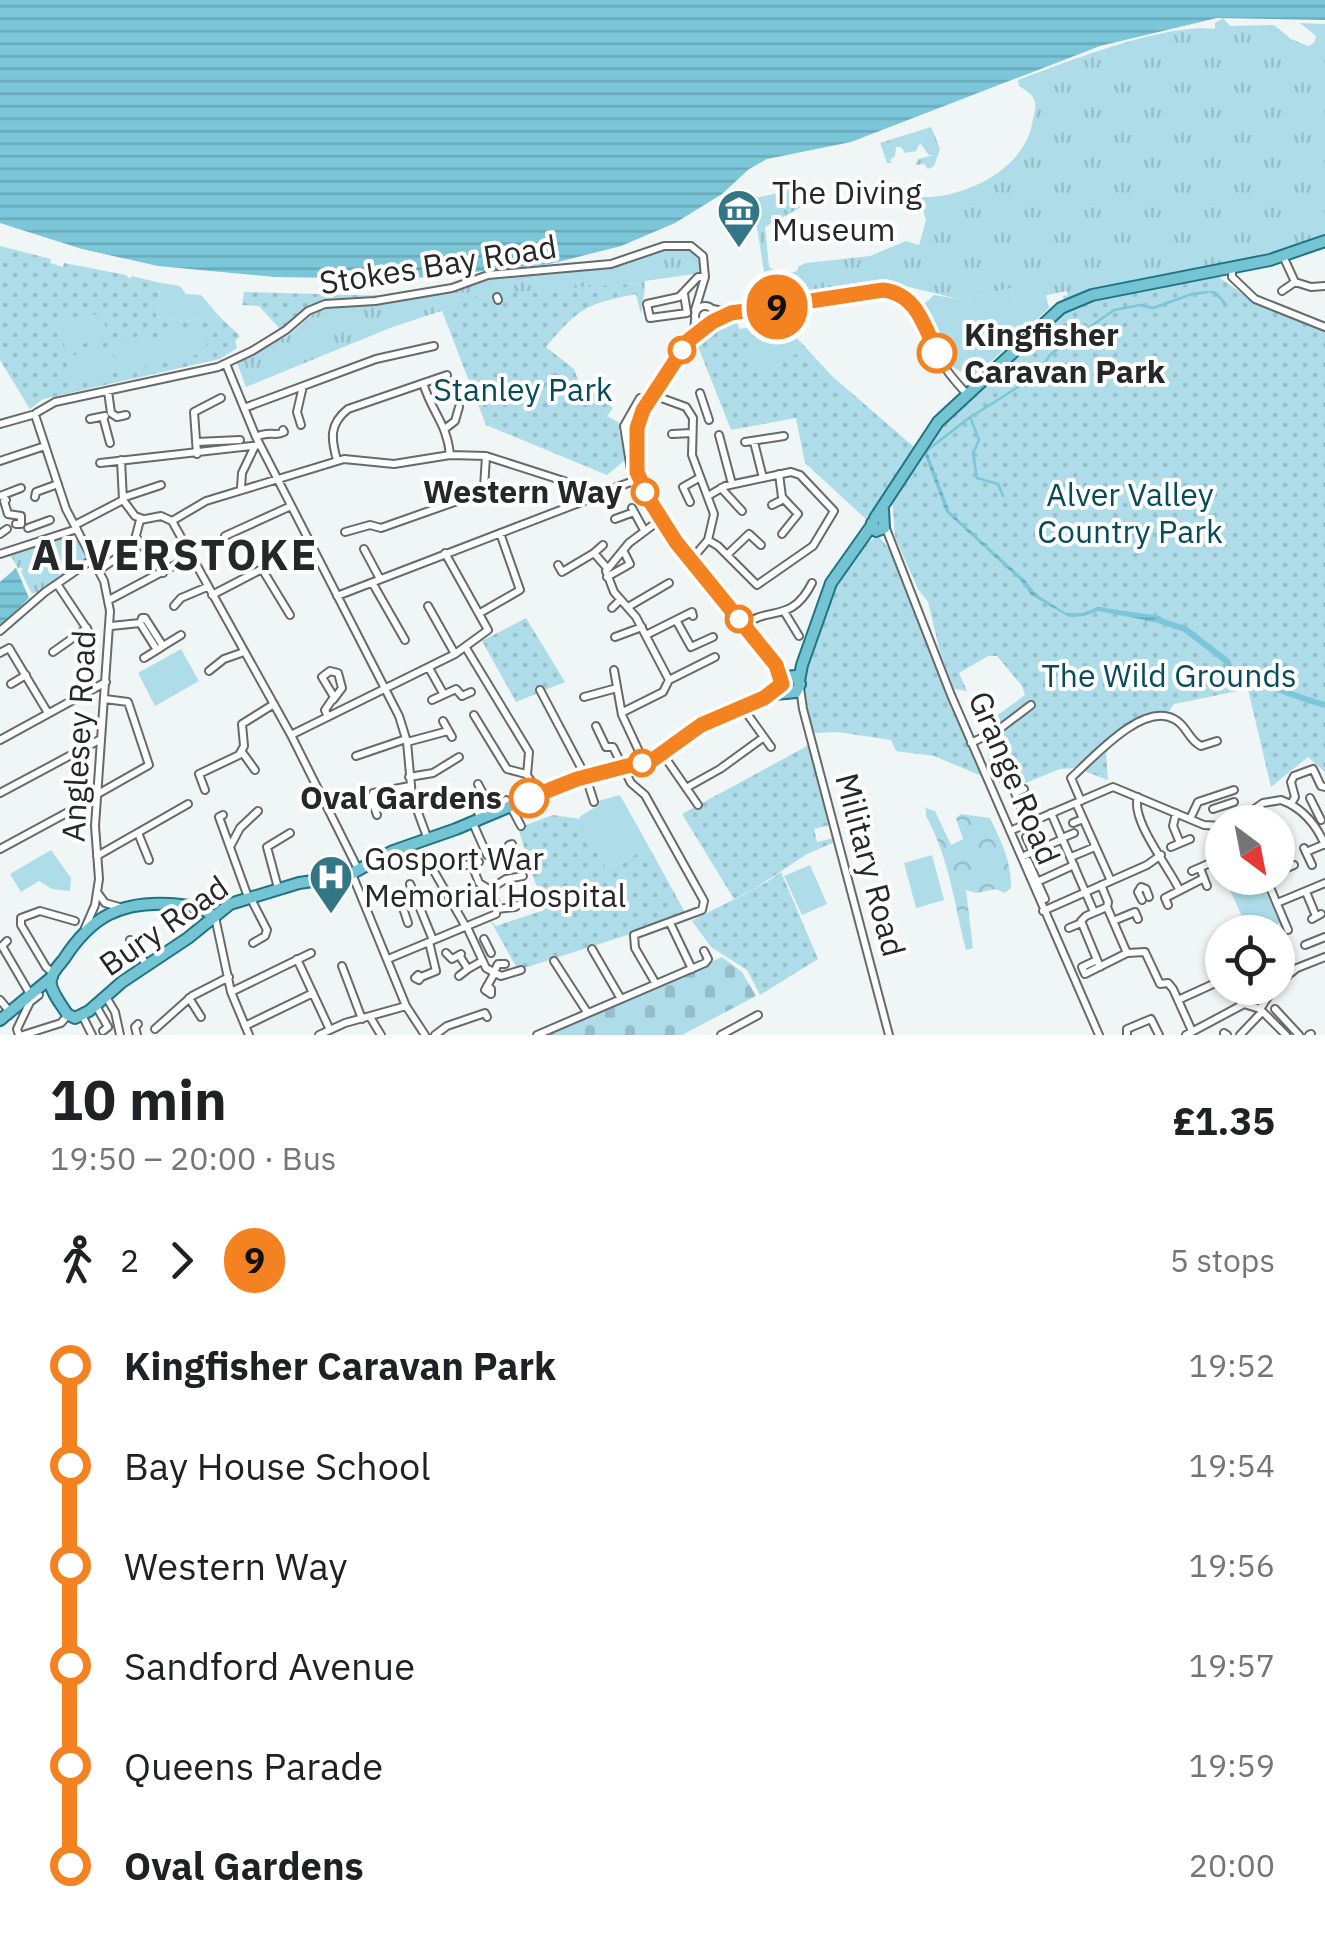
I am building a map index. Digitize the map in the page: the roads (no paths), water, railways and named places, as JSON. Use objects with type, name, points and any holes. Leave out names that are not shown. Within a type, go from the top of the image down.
[{"type":"main road","points":[[1189,276],[1232,275],[1325,240]]},
{"type":"main road","points":[[790,684],[802,665],[831,582],[858,542],[880,527],[887,498],[938,422],[966,393],[1060,308],[1092,295],[1208,272],[1232,275]]},
{"type":"main road","name":"Bury Road","points":[[68,1015],[82,1016],[146,964],[215,922],[230,904],[278,888],[356,872],[392,852],[476,820],[508,802],[644,763],[701,725],[790,684]]},
{"type":"main road","points":[[36,992],[82,933],[108,915],[148,903],[214,910],[230,904]]},
{"type":"main road","points":[[201,907],[215,922]]},
{"type":"main road","points":[[52,973],[50,982],[68,1015]]},
{"type":"main road","points":[[0,1020],[46,986],[54,992]]},
{"type":"street","name":"Stokes Bay Road","points":[[0,424],[35,415],[48,404],[226,364],[252,352],[308,311],[326,304],[375,302],[441,291],[496,274],[611,264],[672,245],[698,250],[704,259],[705,276]]},
{"type":"street","points":[[1283,256],[1295,282],[1325,286]]},
{"type":"street","points":[[1232,275],[1270,260]]},
{"type":"street","points":[[1232,275],[1248,294],[1325,327]]},
{"type":"street","points":[[632,458],[637,428],[651,398],[695,328],[705,276],[698,277],[684,294],[647,304],[650,318],[687,313],[684,294]]},
{"type":"street","points":[[1287,291],[1295,282]]},
{"type":"street","points":[[689,340],[731,313],[876,290],[894,291],[913,304],[945,368],[966,393]]},
{"type":"street","points":[[700,294],[710,307],[731,313]]},
{"type":"street","points":[[695,315],[710,307]]},
{"type":"street","points":[[710,307],[710,324]]},
{"type":"street","points":[[695,315],[702,326],[710,324]]},
{"type":"street","points":[[244,408],[384,356],[434,346]]},
{"type":"street","points":[[226,364],[257,447],[386,690],[406,740],[410,782],[427,838]]},
{"type":"street","points":[[337,460],[332,432],[340,416],[357,405],[447,375]]},
{"type":"street","points":[[423,383],[430,405],[446,428],[450,455]]},
{"type":"street","points":[[302,427],[296,412],[303,386]]},
{"type":"street","points":[[108,391],[110,443]]},
{"type":"street","points":[[700,394],[709,420]]},
{"type":"street","points":[[197,454],[194,412],[220,398]]},
{"type":"street","points":[[704,406],[690,410],[640,398],[625,422],[624,437],[635,478],[691,560],[790,684]]},
{"type":"street","points":[[446,428],[457,410]]},
{"type":"street","points":[[690,410],[694,422],[692,454],[714,511],[708,540],[691,560]]},
{"type":"street","name":"Anglesey Road","points":[[35,415],[58,484],[109,600],[111,626],[96,796],[97,891],[92,915],[82,933]]},
{"type":"street","points":[[90,419],[126,415]]},
{"type":"street","points":[[256,437],[267,432],[280,434],[283,430]]},
{"type":"street","points":[[672,434],[692,433]]},
{"type":"street","points":[[762,478],[750,442],[784,435]]},
{"type":"street","points":[[196,442],[240,440]]},
{"type":"street","points":[[719,441],[732,484]]},
{"type":"street","points":[[0,461],[45,446]]},
{"type":"street","points":[[100,463],[257,447]]},
{"type":"street","points":[[241,488],[242,474],[257,447]]},
{"type":"street","points":[[172,521],[195,505],[337,460],[394,464],[450,455],[486,456],[606,492],[635,478]]},
{"type":"street","points":[[345,532],[370,524],[381,528],[480,494],[484,488],[486,456]]},
{"type":"street","points":[[121,460],[124,498],[134,514],[136,538],[162,572]]},
{"type":"street","points":[[708,496],[732,484],[790,472],[800,475],[833,508],[834,514],[800,558],[757,586],[708,540]]},
{"type":"street","points":[[779,474],[784,499],[798,514],[782,534]]},
{"type":"street","points":[[690,502],[683,487],[699,478]]},
{"type":"street","points":[[34,493],[58,484]]},
{"type":"street","points":[[0,554],[27,542],[54,538],[124,498],[161,485]]},
{"type":"street","points":[[20,488],[3,498],[8,513],[20,515],[27,542]]},
{"type":"street","points":[[721,488],[742,511]]},
{"type":"street","points":[[588,498],[589,489]]},
{"type":"street","points":[[338,596],[598,496]]},
{"type":"street","points":[[772,505],[784,499]]},
{"type":"street","points":[[225,536],[291,506]]},
{"type":"street","points":[[615,518],[633,510],[644,530]]},
{"type":"street","points":[[22,525],[53,520],[48,511]]},
{"type":"street","points":[[134,514],[143,519],[162,516],[172,521],[290,735],[356,872],[406,1006],[426,1035]]},
{"type":"street","points":[[99,570],[136,538],[143,519]]},
{"type":"street","points":[[607,572],[623,550],[661,520]]},
{"type":"street","name":"Grange Road","points":[[880,527],[913,590],[972,742],[1099,1035]]},
{"type":"street","points":[[727,555],[750,532],[763,544],[754,552]]},
{"type":"street","points":[[480,613],[520,590],[500,533]]},
{"type":"street","points":[[558,565],[562,572],[603,544]]},
{"type":"street","points":[[364,548],[405,640]]},
{"type":"street","points":[[607,572],[629,564],[623,550]]},
{"type":"street","points":[[290,735],[429,668],[466,648],[488,630],[445,553]]},
{"type":"street","points":[[594,553],[620,600],[642,627],[669,680]]},
{"type":"street","points":[[109,600],[190,557]]},
{"type":"street","points":[[0,632],[56,584],[94,559]]},
{"type":"street","points":[[174,603],[263,566],[290,615]]},
{"type":"street","points":[[744,626],[752,619],[784,613],[805,595],[812,583]]},
{"type":"street","points":[[53,652],[88,630],[56,584]]},
{"type":"street","points":[[628,608],[668,586]]},
{"type":"street","points":[[612,608],[620,600]]},
{"type":"street","points":[[428,606],[454,654]]},
{"type":"street","points":[[646,635],[692,612],[694,616]]},
{"type":"street","points":[[784,613],[799,636]]},
{"type":"street","points":[[676,620],[691,647],[713,637]]},
{"type":"street","points":[[111,626],[140,623],[160,648]]},
{"type":"street","points":[[615,637],[642,627]]},
{"type":"street","points":[[144,658],[181,634]]},
{"type":"street","points":[[0,653],[13,645],[48,713]]},
{"type":"street","points":[[466,648],[529,752],[526,774],[538,794]]},
{"type":"street","points":[[209,671],[224,659],[244,652]]},
{"type":"street","points":[[622,712],[663,692],[669,680],[715,657]]},
{"type":"street","points":[[429,668],[447,689]]},
{"type":"street","points":[[614,671],[622,712],[644,763]]},
{"type":"street","points":[[11,684],[26,676]]},
{"type":"street","points":[[0,740],[106,682]]},
{"type":"street","name":"Military Road","points":[[790,684],[802,708]]},
{"type":"street","name":"Military Road","points":[[790,684],[802,708],[889,1035]]},
{"type":"street","points":[[584,698],[617,688]]},
{"type":"street","points":[[432,700],[447,689],[456,689],[462,696],[470,692]]},
{"type":"street","points":[[540,690],[586,777],[594,802]]},
{"type":"street","points":[[0,850],[149,765],[128,702],[105,699]]},
{"type":"street","points":[[328,718],[325,710],[333,700]]},
{"type":"street","points":[[251,769],[242,752],[242,724],[274,704]]},
{"type":"street","points":[[972,742],[998,730],[1031,706]]},
{"type":"street","points":[[742,708],[771,746]]},
{"type":"street","points":[[474,715],[506,769],[526,774]]},
{"type":"street","points":[[1111,881],[1067,777],[1113,739],[1150,716],[1166,715],[1176,720],[1201,746],[1217,741]]},
{"type":"street","points":[[356,756],[406,740],[450,734],[442,721]]},
{"type":"street","points":[[595,728],[606,747],[613,747],[632,784],[644,795],[703,898],[703,908],[697,913],[633,936],[656,984]]},
{"type":"street","points":[[686,788],[720,769],[764,736]]},
{"type":"street","points":[[0,794],[101,740]]},
{"type":"street","points":[[208,791],[200,774],[228,763],[242,752]]},
{"type":"street","points":[[662,754],[698,805]]},
{"type":"street","points":[[377,816],[370,798],[373,793],[432,773],[459,757]]},
{"type":"street","points":[[1291,804],[1295,797],[1292,779],[1312,770],[1320,786],[1325,787]]},
{"type":"street","points":[[478,784],[490,807]]},
{"type":"street","points":[[1010,831],[1113,787],[1205,825]]},
{"type":"street","points":[[1190,819],[1198,802],[1234,790]]},
{"type":"street","points":[[1016,792],[1028,823]]},
{"type":"street","points":[[1223,794],[1231,803],[1225,805]]},
{"type":"street","points":[[1138,797],[1135,808],[1148,838],[1178,889]]},
{"type":"street","points":[[1310,798],[1325,845],[1305,850],[1312,865]]},
{"type":"street","points":[[1267,805],[1270,801],[1291,804],[1320,821]]},
{"type":"street","points":[[498,909],[490,889],[478,882],[478,812],[508,802],[521,826]]},
{"type":"street","points":[[98,856],[188,804]]},
{"type":"street","points":[[230,846],[240,828],[258,811]]},
{"type":"street","points":[[1052,813],[1094,912]]},
{"type":"street","points":[[1176,814],[1172,826],[1180,843]]},
{"type":"street","points":[[224,816],[219,817],[249,896],[267,930],[265,936],[253,943]]},
{"type":"street","points":[[1073,823],[1083,819]]},
{"type":"street","points":[[1131,832],[1143,826]]},
{"type":"street","points":[[138,833],[149,860]]},
{"type":"street","points":[[278,888],[267,847],[290,833]]},
{"type":"street","points":[[1029,856],[1074,833]]},
{"type":"street","points":[[1026,836],[1045,899]]},
{"type":"street","points":[[1137,843],[1148,838]]},
{"type":"street","points":[[1172,847],[1190,839]]},
{"type":"street","points":[[1037,882],[1096,847]]},
{"type":"street","points":[[458,868],[511,850]]},
{"type":"street","points":[[1043,911],[1147,866],[1160,855]]},
{"type":"street","points":[[1134,871],[1141,887],[1146,889],[1146,898]]},
{"type":"street","points":[[436,872],[493,974],[501,976],[521,970]]},
{"type":"street","points":[[490,889],[498,882],[523,876]]},
{"type":"street","points":[[419,880],[408,884],[431,941],[437,974],[421,977]]},
{"type":"street","points":[[1168,905],[1165,898],[1178,889],[1205,882]]},
{"type":"street","points":[[1278,903],[1320,883]]},
{"type":"street","points":[[1101,885],[1108,902],[1106,907],[1127,953]]},
{"type":"street","points":[[97,891],[106,904],[126,908]]},
{"type":"street","points":[[1306,892],[1316,917]]},
{"type":"street","points":[[1274,895],[1281,915]]},
{"type":"street","points":[[408,923],[402,905],[416,898]]},
{"type":"street","points":[[498,909],[515,907],[526,899]]},
{"type":"street","points":[[1106,907],[1083,917],[1081,923],[1096,965],[1144,951],[1160,984],[1168,983],[1178,1000],[1189,1033],[1239,1005]]},
{"type":"street","points":[[388,959],[494,916],[498,909]]},
{"type":"street","points":[[52,973],[20,918],[40,911],[75,920],[86,920],[92,915]]},
{"type":"street","points":[[1113,921],[1136,912],[1138,919]]},
{"type":"street","points":[[75,920],[82,933]]},
{"type":"street","points":[[215,922],[232,992],[249,1035]]},
{"type":"street","points":[[670,923],[692,968]]},
{"type":"street","points":[[1069,928],[1081,923]]},
{"type":"street","points":[[1306,945],[1325,937]]},
{"type":"street","points":[[484,939],[496,957],[487,986]]},
{"type":"street","points":[[130,940],[146,964]]},
{"type":"street","points":[[7,941],[2,946],[36,992],[17,1029],[21,1035],[57,1024],[68,1015]]},
{"type":"street","points":[[592,949],[621,999]]},
{"type":"street","points":[[446,952],[449,958],[461,955],[468,969]]},
{"type":"street","points":[[537,1035],[707,961],[704,952]]},
{"type":"street","points":[[232,992],[311,953]]},
{"type":"street","points":[[1295,970],[1325,956]]},
{"type":"street","points":[[459,976],[481,958],[496,957]]},
{"type":"street","points":[[297,960],[336,1031]]},
{"type":"street","points":[[554,961],[586,1012]]},
{"type":"street","points":[[342,966],[366,1018],[381,1035]]},
{"type":"street","points":[[155,1029],[189,998],[229,977]]},
{"type":"street","points":[[1178,1000],[1205,988]]},
{"type":"street","points":[[245,1026],[313,992]]},
{"type":"street","points":[[106,996],[116,1014],[120,1035]]},
{"type":"street","points":[[189,998],[201,1016]]},
{"type":"street","points":[[0,1000],[10,1012]]},
{"type":"street","points":[[1244,1005],[1260,1011],[1283,1034]]},
{"type":"street","points":[[1244,1033],[1264,1005]]},
{"type":"street","points":[[96,1006],[108,1026],[102,1031]]},
{"type":"street","points":[[319,1035],[406,1006]]},
{"type":"street","points":[[1284,1006],[1276,1010],[1298,1030]]},
{"type":"street","points":[[435,1035],[447,1026],[485,1012]]},
{"type":"street","points":[[1285,1020],[1292,1014]]},
{"type":"street","points":[[721,1035],[758,1015]]},
{"type":"street","points":[[82,1016],[92,1035]]},
{"type":"street","points":[[1126,1035],[1127,1029],[1151,1019],[1159,1035]]},
{"type":"street","points":[[745,1023],[750,1035]]},
{"type":"street","points":[[57,1024],[62,1035]]},
{"type":"street","points":[[137,1035],[138,1024]]},
{"type":"waterway","points":[[747,202],[749,218]]},
{"type":"waterway","points":[[977,413],[1034,377],[1051,354],[1114,310],[1140,305],[1153,308],[1208,292]]},
{"type":"waterway","points":[[1211,292],[1226,305]]},
{"type":"waterway","points":[[925,452],[974,414]]},
{"type":"waterway","points":[[970,417],[979,440],[973,453],[977,478],[998,484],[1003,496]]},
{"type":"waterway","points":[[1158,620],[1185,629],[1228,662],[1230,670],[1325,705]]},
{"type":"place","name":"The Diving Museum","points":[[739,249]]},
{"type":"place","name":"Kingfisher Caravan Park","points":[[937,353]]},
{"type":"place","name":"Western Way","points":[[645,492]]},
{"type":"place","name":"Oval Gardens","points":[[529,798]]},
{"type":"place","name":"Gosport War Memorial Hospital","points":[[331,915]]},
{"type":"district","name":"ALVERSTOKE","points":[[175,555]]},
{"type":"park label","name":"Stanley Park","points":[[523,390]]},
{"type":"park label","name":"Alver Valley Country Park","points":[[1130,514]]},
{"type":"park label","name":"The Wild Grounds","points":[[1169,676]]}]
